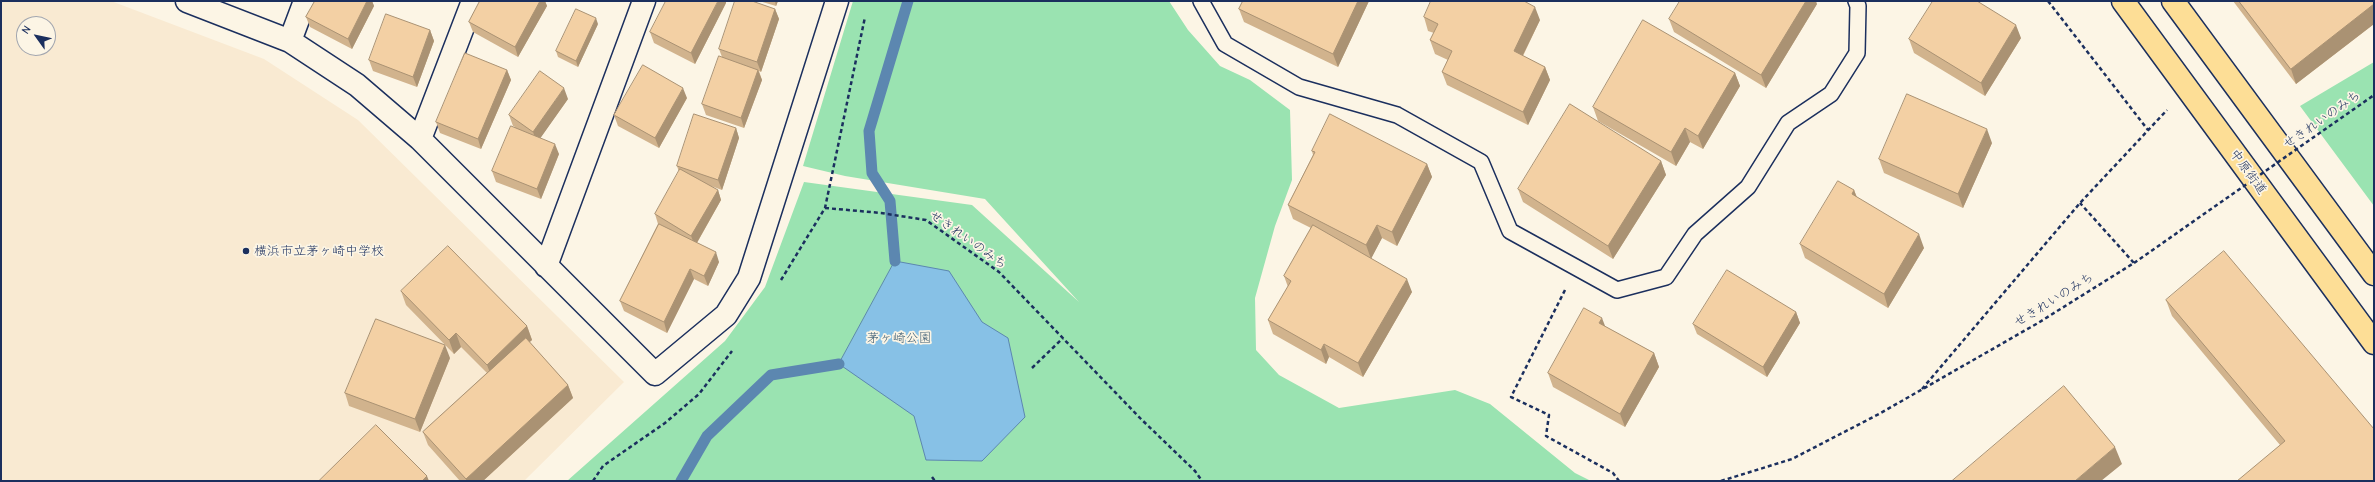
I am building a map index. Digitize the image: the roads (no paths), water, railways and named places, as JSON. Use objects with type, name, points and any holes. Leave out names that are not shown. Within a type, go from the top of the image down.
[{"type":"main road","name":"中原街道","points":[[2123,1],[2374,343]]},
{"type":"main road","points":[[2173,1],[2374,274]]},
{"type":"street","points":[[187,1],[290,41],[357,84],[420,139],[655,374],[726,315],[749,278],[837,1]]},
{"type":"street","points":[[290,41],[304,1]]},
{"type":"street","points":[[420,139],[473,1]]},
{"type":"street","points":[[546,266],[644,1]]},
{"type":"lane","points":[[1201,1],[1225,44],[1299,87],[1397,116],[1481,162],[1510,231],[1617,290],[1666,277],[1695,234],[1748,187],[1788,123],[1831,94],[1857,54],[1858,6],[1856,1]]},
{"type":"water","points":[[895,261],[949,271],[982,322],[1008,338],[1025,417],[982,461],[926,460],[914,416],[839,364]]},
{"type":"waterway","points":[[895,261],[890,201],[872,173],[869,131],[908,1]]},
{"type":"waterway","points":[[681,481],[707,436],[771,375],[839,364]]},
{"type":"place","name":"横浜市立茅ヶ崎中学校","points":[[246,251]]},
{"type":"park label","name":"茅ヶ崎公園","points":[[899,338]]}]
